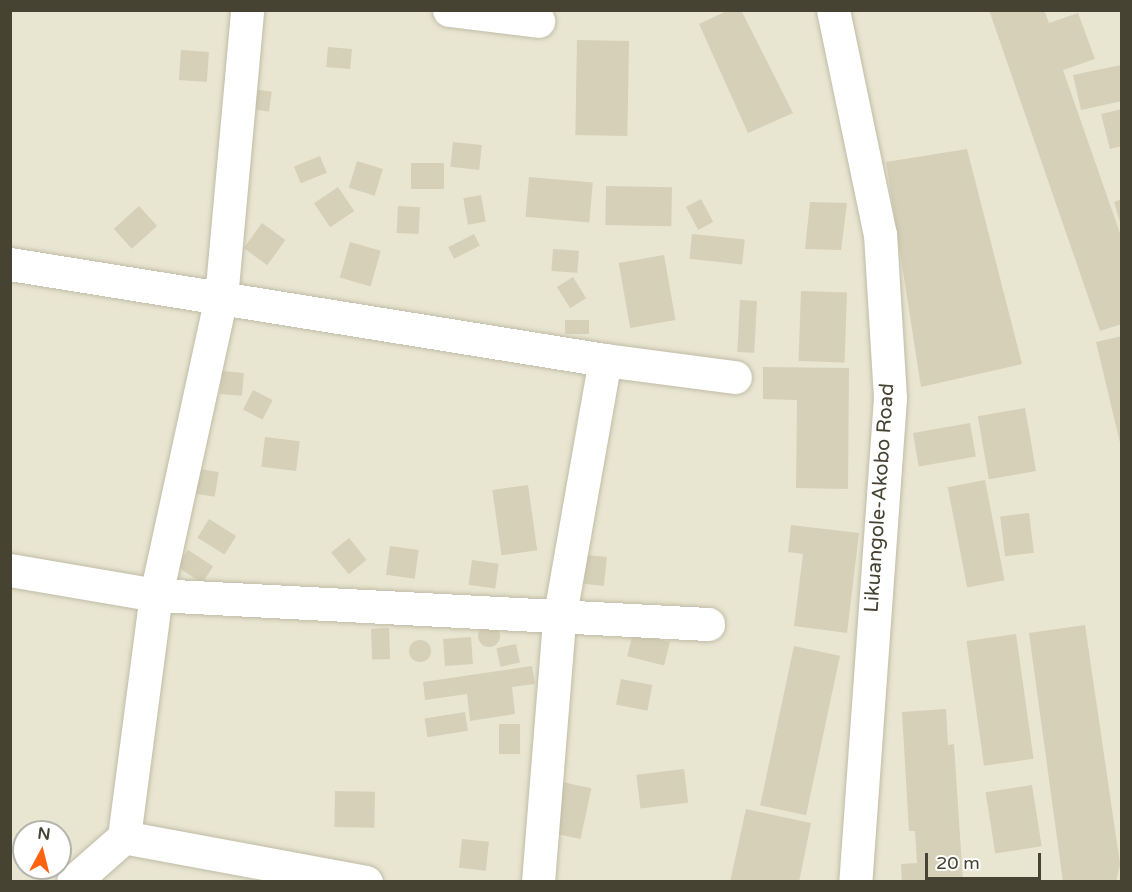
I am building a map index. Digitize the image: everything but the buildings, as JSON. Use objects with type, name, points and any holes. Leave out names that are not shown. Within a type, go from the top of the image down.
[{"type":"street","points":[[73,882],[124,837],[156,595],[221,298],[247,10]]},
{"type":"street","points":[[449,10],[538,21]]},
{"type":"street","name":"Likuangole-Akobo Road","points":[[834,10],[880,234],[890,398],[855,882]]},
{"type":"street","points":[[10,264],[605,360],[735,377]]},
{"type":"street","points":[[538,882],[559,620],[605,360]]},
{"type":"street","points":[[10,570],[156,595],[559,620],[708,624]]},
{"type":"street","points":[[124,837],[366,882]]},
{"type":"shaded area","points":[[10,11],[1121,11],[1121,881],[11,881]]}]
